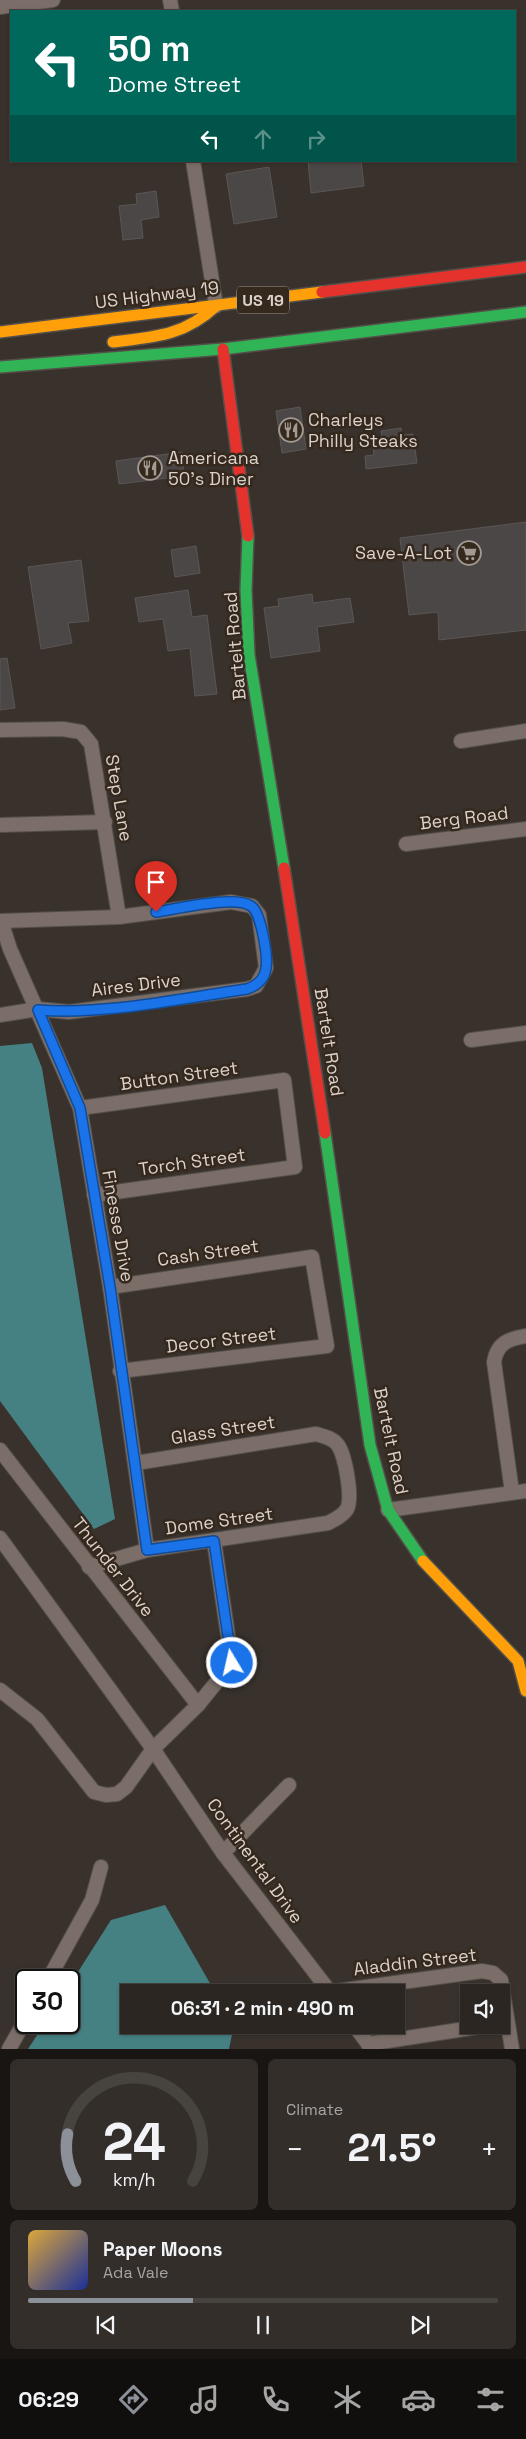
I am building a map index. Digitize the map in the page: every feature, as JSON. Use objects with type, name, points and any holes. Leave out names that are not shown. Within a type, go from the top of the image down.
[{"type":"main road","name":"US Highway 19","points":[[0,332],[526,268]]},
{"type":"main road","points":[[98,344],[176,334],[191,328],[216,306]]},
{"type":"main road","points":[[1,367],[223,349],[526,312]]},
{"type":"main road","name":"Bartelt Road","points":[[223,349],[248,528],[246,590],[249,655],[315,1064],[370,1445],[388,1510],[417,1555],[522,1661],[526,1691]]},
{"type":"main road","points":[[1,367],[70,350]]},
{"type":"street","points":[[0,7],[31,1],[53,0]]},
{"type":"street","points":[[193,162],[216,306]]},
{"type":"street","name":"Step Lane","points":[[0,730],[63,729],[80,732],[91,744],[119,917]]},
{"type":"street","points":[[462,741],[526,731]]},
{"type":"street","points":[[0,824],[105,822]]},
{"type":"street","name":"Berg Road","points":[[406,844],[526,829]]},
{"type":"street","name":"Aires Drive","points":[[0,1014],[38,1010],[69,1012],[247,989],[256,986],[266,968],[259,915],[252,906],[231,902],[119,917]]},
{"type":"street","points":[[1,922],[119,917]]},
{"type":"street","name":"Finesse Drive","points":[[1,922],[10,949],[80,1108],[110,1287],[120,1371],[136,1463],[147,1550]]},
{"type":"street","points":[[471,1040],[526,1033]]},
{"type":"street","name":"Button Street","points":[[80,1108],[284,1080],[295,1167]]},
{"type":"street","name":"Torch Street","points":[[94,1195],[295,1167]]},
{"type":"street","name":"Cash Street","points":[[110,1287],[312,1257],[327,1346]]},
{"type":"street","points":[[388,1510],[519,1492],[494,1362],[496,1353],[507,1340],[526,1336]]},
{"type":"street","name":"Decor Street","points":[[120,1371],[327,1346]]},
{"type":"street","name":"Glass Street","points":[[136,1463],[316,1434],[336,1442],[343,1452],[349,1495],[347,1509],[339,1518],[328,1523]]},
{"type":"street","name":"Thunder Drive","points":[[0,1450],[198,1705]]},
{"type":"street","name":"Dome Street","points":[[89,1567],[147,1550],[328,1523]]},
{"type":"street","name":"Continental Drive","points":[[0,1538],[153,1749],[223,1853],[324,1984]]},
{"type":"street","points":[[0,1690],[37,1719],[94,1792],[106,1795],[117,1794],[126,1786],[153,1749],[198,1705],[232,1663],[214,1541]]},
{"type":"street","points":[[223,1853],[289,1785]]},
{"type":"street","points":[[54,1969],[92,1900],[101,1867]]},
{"type":"street","name":"Aladdin Street","points":[[388,1984],[482,1971],[493,1973],[501,1980],[501,1984]]},
{"type":"street","points":[[361,2034],[370,2047],[460,2031]]},
{"type":"street","points":[[9,2049],[18,2034]]},
{"type":"street","points":[[507,2034],[512,2049]]},
{"type":"water","points":[[32,1043],[42,1068],[115,1519],[94,1529],[0,1401],[0,1046]]},
{"type":"water","points":[[165,1905],[210,1984],[120,1984],[120,2034],[232,2034],[229,2049],[28,2049],[38,2034],[80,2034],[80,1969],[111,1920]]},
{"type":"building","points":[[308,162],[361,162],[364,186],[311,193]]},
{"type":"building","points":[[269,167],[277,217],[234,224],[226,174]]},
{"type":"building","points":[[156,191],[159,217],[141,220],[143,238],[123,240],[119,206],[137,204],[136,194]]},
{"type":"building","name":"Charleys Philly Steaks","points":[[300,407],[306,449],[282,453],[276,411]]},
{"type":"building","points":[[401,428],[402,435],[413,434],[417,463],[366,469],[365,456],[374,455],[372,439],[382,438],[381,431]]},
{"type":"building","name":"Americana 50's Diner","points":[[182,452],[184,476],[119,484],[116,461]]},
{"type":"building","points":[[526,522],[526,630],[439,640],[438,612],[409,615],[400,538]]},
{"type":"building","points":[[196,546],[200,573],[175,577],[171,550]]},
{"type":"building","points":[[81,560],[89,621],[68,623],[72,643],[41,649],[28,567]]},
{"type":"building","points":[[188,590],[192,617],[207,615],[217,694],[195,696],[190,648],[168,651],[163,619],[139,622],[135,598]]},
{"type":"building","points":[[312,594],[313,603],[350,598],[354,622],[317,627],[320,651],[271,658],[264,608],[279,606],[278,599]]},
{"type":"building","points":[[7,658],[15,708],[0,710],[0,659]]},
{"type":"traffic: fast","points":[[0,367],[223,349],[526,312]]},
{"type":"traffic: fast","points":[[248,536],[246,590],[249,655],[284,868]]},
{"type":"traffic: fast","points":[[325,1133],[370,1445],[388,1510],[423,1561]]},
{"type":"traffic: slow","points":[[0,332],[322,292]]},
{"type":"traffic: slow","points":[[113,342],[155,336],[180,329],[192,324],[216,306]]},
{"type":"traffic: slow","points":[[423,1561],[518,1661],[526,1691]]},
{"type":"traffic: jam","points":[[322,292],[526,267]]},
{"type":"traffic: jam","points":[[223,349],[248,536]]},
{"type":"traffic: jam","points":[[284,868],[325,1133]]},
{"type":"place","name":"Charleys Philly Steaks","points":[[291,430]]},
{"type":"place","name":"Americana 50's Diner","points":[[150,468]]},
{"type":"place","name":"Save-A-Lot","points":[[469,553]]},
{"type":"route","points":[[156,912],[231,902],[252,906],[259,915],[266,968],[262,979],[256,986],[247,989],[140,1004],[69,1012],[38,1010],[80,1108],[110,1287],[120,1371],[136,1463],[147,1550],[214,1541],[232,1663]]}]
